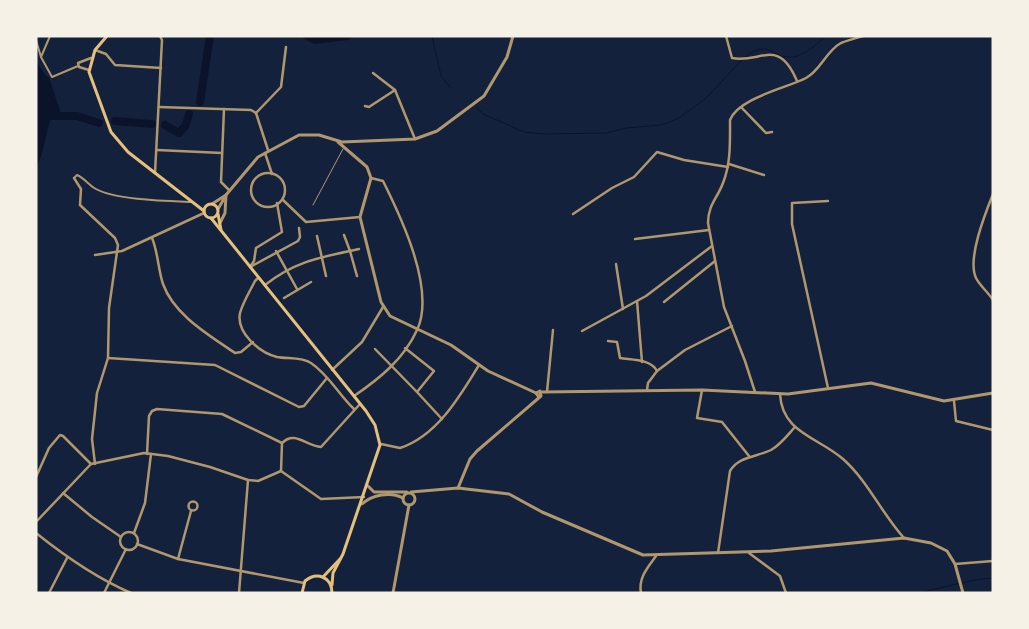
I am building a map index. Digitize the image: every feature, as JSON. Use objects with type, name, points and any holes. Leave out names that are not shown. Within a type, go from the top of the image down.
[{"type":"main road","points":[[107,36],[95,50],[91,58],[89,70],[94,93],[111,132],[128,152],[196,203],[211,218],[354,396],[375,425],[381,444],[362,504],[343,554],[333,573],[333,593]]},
{"type":"main road","points":[[196,203],[206,206],[212,204],[218,212],[221,231]]},
{"type":"main road","points":[[204,212],[206,206]]},
{"type":"main road","points":[[211,218],[218,212]]},
{"type":"main road","points":[[323,577],[343,554]]},
{"type":"main road","points":[[302,593],[304,584],[313,576],[323,577],[332,585]]},
{"type":"street","points":[[41,57],[48,47],[50,36]]},
{"type":"street","points":[[218,212],[229,190],[266,151],[294,136],[306,134],[338,141],[415,138],[437,131],[484,96],[508,57],[513,36]]},
{"type":"street","points":[[726,36],[732,58],[770,54],[787,64],[797,81]]},
{"type":"street","points":[[755,392],[724,306],[709,230],[708,211],[722,185],[729,165],[730,120],[732,114],[740,108],[817,70],[830,52],[840,43],[863,36]]},
{"type":"street","points":[[155,173],[161,38],[167,37]]},
{"type":"street","points":[[36,40],[41,57],[52,76],[78,66],[89,70]]},
{"type":"street","points":[[256,113],[280,87],[286,47]]},
{"type":"street","points":[[95,50],[106,54],[115,65],[161,68]]},
{"type":"street","points":[[78,66],[80,61],[91,58]]},
{"type":"street","points":[[373,72],[395,90],[415,138]]},
{"type":"street","points":[[366,106],[369,107],[395,90]]},
{"type":"street","points":[[159,107],[252,110],[256,113],[272,174]]},
{"type":"street","points":[[740,108],[766,133],[772,132]]},
{"type":"street","points":[[224,109],[221,182],[229,190]]},
{"type":"street","points":[[338,141],[367,167],[371,178],[360,217],[383,307],[390,316],[451,345],[479,365],[536,393],[539,397]]},
{"type":"street","points":[[157,150],[222,153]]},
{"type":"street","points":[[573,214],[640,173],[657,152],[684,160],[729,165],[764,175]]},
{"type":"street","points":[[272,174],[281,179],[285,184],[286,194],[283,200],[265,206],[258,203],[250,192],[254,181],[262,176],[272,174]]},
{"type":"street","points":[[93,464],[92,439],[97,393],[108,358],[109,308],[117,253],[115,238],[80,205],[81,189],[74,178],[77,175],[97,189],[111,193],[196,203],[196,216]]},
{"type":"street","points":[[354,396],[392,367],[417,330],[420,317],[422,288],[400,215],[383,181],[371,178]]},
{"type":"street","points":[[993,194],[973,251],[972,264],[976,279],[993,300]]},
{"type":"street","points":[[212,204],[226,195]]},
{"type":"street","points":[[219,224],[224,214],[226,195]]},
{"type":"street","points":[[283,200],[306,222],[360,217]]},
{"type":"street","points":[[828,201],[792,203],[792,224],[828,389]]},
{"type":"street","points":[[250,267],[254,261],[256,248],[282,232],[277,203]]},
{"type":"street","points":[[95,255],[117,253],[204,212]]},
{"type":"street","points":[[250,267],[300,240],[298,228]]},
{"type":"street","points":[[635,239],[709,230]]},
{"type":"street","points":[[344,235],[357,276]]},
{"type":"street","points":[[317,236],[326,276]]},
{"type":"street","points":[[152,238],[162,282],[174,303],[205,333],[235,353],[241,352],[253,342]]},
{"type":"street","points":[[582,331],[637,301],[712,246]]},
{"type":"street","points":[[265,285],[286,270],[305,261],[359,249]]},
{"type":"street","points":[[276,252],[297,289]]},
{"type":"street","points":[[664,302],[715,261]]},
{"type":"street","points":[[616,264],[622,309]]},
{"type":"street","points":[[258,278],[247,296],[240,318],[243,328],[253,342],[267,354],[310,362],[354,409]]},
{"type":"street","points":[[284,298],[311,282]]},
{"type":"street","points":[[637,301],[642,362]]},
{"type":"street","points":[[332,370],[362,342],[383,307]]},
{"type":"street","points":[[647,390],[648,383],[657,371],[685,350],[732,326]]},
{"type":"street","points":[[547,392],[553,330]]},
{"type":"street","points":[[608,341],[617,342],[620,358],[642,362],[655,367],[657,371]]},
{"type":"street","points":[[405,348],[434,371],[417,392]]},
{"type":"street","points":[[375,349],[442,419]]},
{"type":"street","points":[[108,358],[215,365],[299,407],[304,406],[327,378]]},
{"type":"street","points":[[381,444],[393,448],[403,447],[426,433],[442,419],[479,365]]},
{"type":"street","points":[[536,393],[702,390],[780,394],[871,383],[944,401],[954,401],[993,393]]},
{"type":"street","points":[[702,390],[697,418],[722,422],[749,456]]},
{"type":"street","points":[[458,488],[470,459],[477,451],[542,396],[542,392]]},
{"type":"street","points":[[780,394],[786,415],[794,428],[842,459],[856,473],[904,538]]},
{"type":"street","points":[[954,401],[956,421],[993,430]]},
{"type":"street","points":[[282,443],[284,440],[297,438],[321,448],[360,404]]},
{"type":"street","points":[[134,533],[145,503],[149,454],[149,416],[152,411],[157,409],[222,414],[282,443]]},
{"type":"street","points":[[718,553],[730,471],[733,465],[749,456],[769,451],[780,444],[794,428]]},
{"type":"street","points":[[36,477],[49,448],[60,435],[93,464]]},
{"type":"street","points":[[281,471],[282,443]]},
{"type":"street","points":[[36,522],[93,464],[149,454],[210,467],[248,480],[258,481],[281,471]]},
{"type":"street","points":[[281,471],[321,499],[364,498]]},
{"type":"street","points":[[239,593],[248,480]]},
{"type":"street","points":[[368,486],[374,492],[409,492],[458,488],[509,494],[542,512],[643,555],[749,553],[904,538],[940,546],[947,551],[955,564],[963,593]]},
{"type":"street","points":[[409,505],[414,504],[416,497],[422,491]]},
{"type":"street","points":[[409,492],[416,497]]},
{"type":"street","points":[[403,498],[409,492]]},
{"type":"street","points":[[63,493],[92,517],[121,537]]},
{"type":"street","points":[[362,504],[376,496],[394,494],[403,498],[404,502],[409,505]]},
{"type":"street","points":[[393,593],[409,505]]},
{"type":"street","points":[[178,559],[191,511]]},
{"type":"street","points":[[36,515],[41,516]]},
{"type":"street","points":[[121,537],[127,532],[134,533]]},
{"type":"street","points":[[36,533],[66,558],[109,583],[131,593]]},
{"type":"street","points":[[134,533],[138,544]]},
{"type":"street","points":[[121,537],[121,546],[126,550],[132,549],[138,544]]},
{"type":"street","points":[[138,544],[178,559],[304,584]]},
{"type":"street","points":[[104,593],[126,550]]},
{"type":"street","points":[[749,553],[780,576],[786,593]]},
{"type":"street","points":[[640,593],[641,580],[656,556]]},
{"type":"street","points":[[49,593],[66,558]]},
{"type":"street","points":[[955,564],[993,561]]},
{"type":"lane","points":[[314,205],[344,147]]},
{"type":"water","points":[[36,61],[46,76],[49,77],[62,117],[52,116],[36,168]]},
{"type":"waterway","points":[[200,102],[210,36]]},
{"type":"waterway","points":[[307,36],[315,40],[347,36]]},
{"type":"waterway","points":[[432,36],[441,76],[450,87]]},
{"type":"waterway","points":[[745,57],[760,49],[786,57],[797,56],[811,49],[826,36]]},
{"type":"waterway","points":[[477,108],[483,114],[524,132],[543,134],[606,133],[626,128],[662,125],[679,118],[705,99],[742,60]]},
{"type":"waterway","points":[[165,125],[179,133],[186,125],[189,114]]},
{"type":"waterway","points":[[52,116],[77,116],[99,123]]},
{"type":"waterway","points":[[115,121],[152,124]]},
{"type":"waterway","points":[[918,593],[974,580],[993,578]]}]
